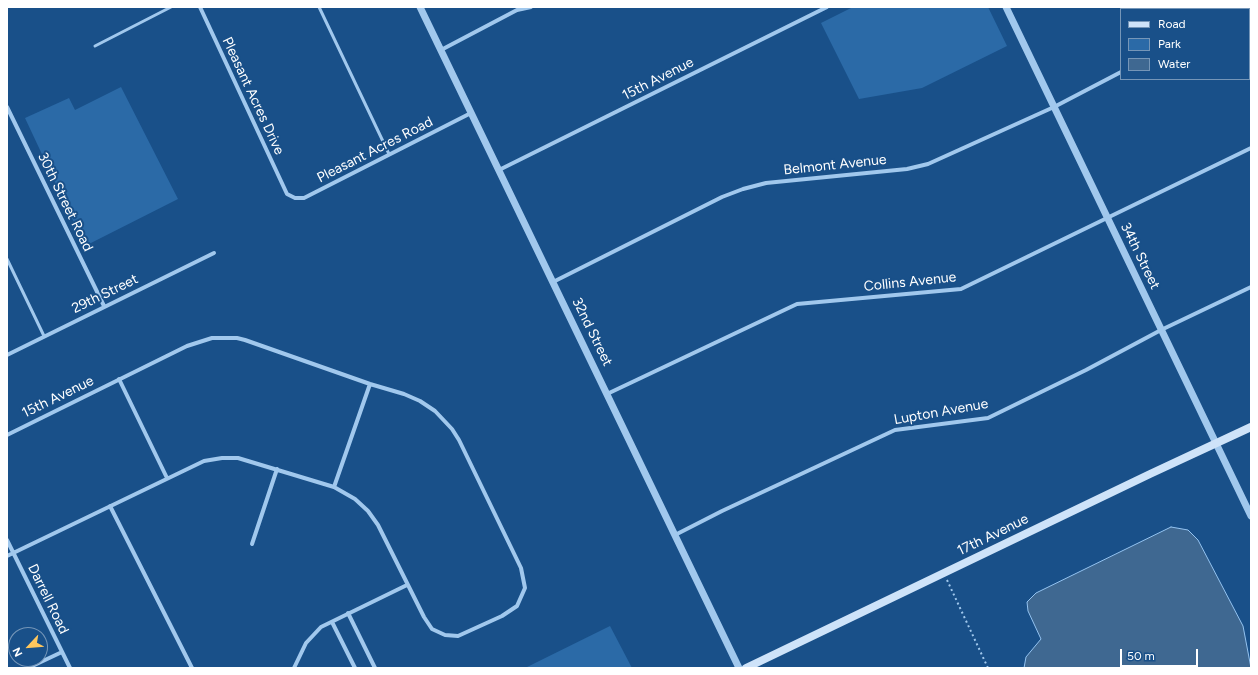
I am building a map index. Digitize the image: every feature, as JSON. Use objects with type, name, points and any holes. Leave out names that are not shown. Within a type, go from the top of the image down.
[{"type":"main road","name":"17th Avenue","points":[[746,668],[1251,427]]},
{"type":"street","name":"Pleasant Acres Drive","points":[[200,7],[287,194]]},
{"type":"street","name":"32nd Street","points":[[420,7],[739,668]]},
{"type":"street","points":[[441,50],[517,10],[531,7]]},
{"type":"street","name":"15th Avenue","points":[[499,170],[827,7]]},
{"type":"street","name":"34th Street","points":[[1006,7],[1215,444],[1251,516]]},
{"type":"street","name":"Belmont Avenue","points":[[553,282],[715,201],[743,189],[766,183],[907,169],[928,164],[1054,107],[1120,73]]},
{"type":"street","name":"30th Street Road","points":[[7,107],[104,306]]},
{"type":"street","name":"Pleasant Acres Road","points":[[287,194],[295,198],[304,198],[471,113]]},
{"type":"street","name":"Collins Avenue","points":[[607,394],[797,304],[961,289],[1251,148]]},
{"type":"street","name":"29th Street","points":[[7,355],[214,253]]},
{"type":"street","name":"Lupton Avenue","points":[[675,535],[729,507],[896,430],[988,418],[1086,370],[1161,330],[1251,287]]},
{"type":"street","name":"15th Avenue","points":[[7,435],[187,346],[206,339],[222,337],[245,340],[370,384],[404,394],[420,401],[435,412],[452,429],[521,568],[526,583],[524,595],[517,606],[502,616],[458,636],[445,635],[432,628],[418,607],[375,519],[354,499],[334,487],[238,458],[222,458],[204,461],[7,556]]},
{"type":"street","points":[[119,379],[167,478]]},
{"type":"street","points":[[334,487],[370,384]]},
{"type":"street","points":[[252,544],[277,469]]},
{"type":"street","points":[[110,506],[192,668]]},
{"type":"street","name":"Darrell Road","points":[[7,540],[70,668]]},
{"type":"street","points":[[294,668],[297,658],[306,643],[321,627],[407,585]]},
{"type":"street","points":[[348,613],[375,668]]},
{"type":"street","points":[[332,622],[354,668]]},
{"type":"street","points":[[28,668],[62,652]]},
{"type":"lane","points":[[95,46],[171,7]]},
{"type":"lane","points":[[319,7],[389,154]]},
{"type":"lane","points":[[7,259],[44,336]]},
{"type":"path","points":[[944,573],[988,668]]},
{"type":"green space","points":[[853,7],[988,7],[1007,46],[922,88],[859,99],[821,23]]},
{"type":"green space","points":[[121,87],[178,199],[85,246],[25,118],[69,98],[75,110]]},
{"type":"green space","points":[[610,626],[632,668],[525,668]]},
{"type":"water","points":[[1171,527],[1188,530],[1198,540],[1243,626],[1251,668],[1024,668],[1026,657],[1041,639],[1028,611],[1027,602],[1036,593]]}]
